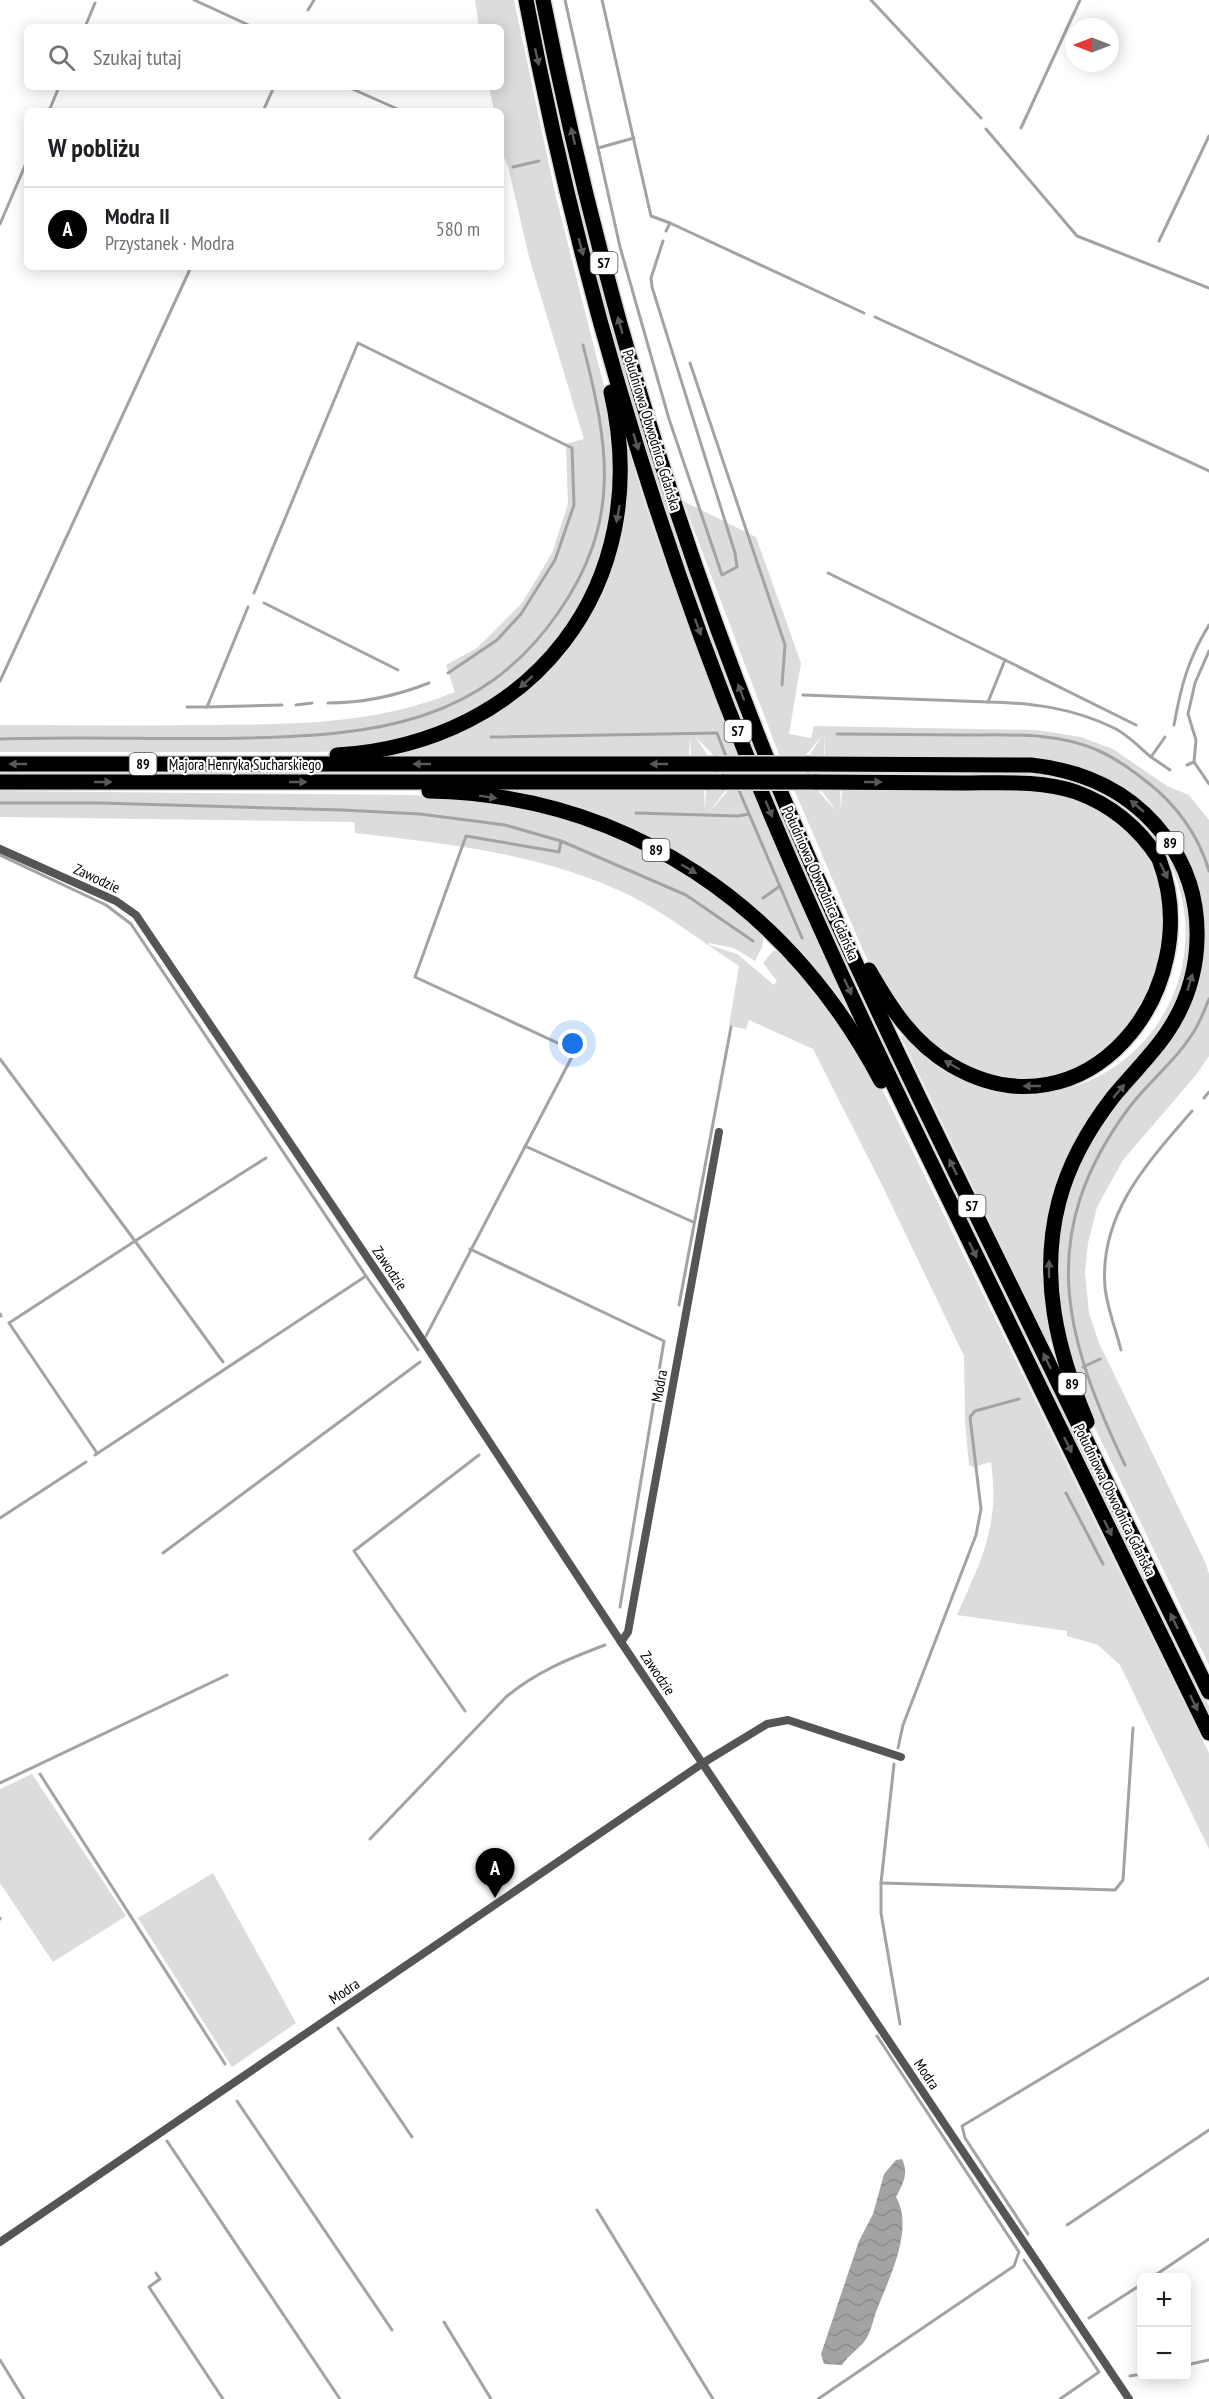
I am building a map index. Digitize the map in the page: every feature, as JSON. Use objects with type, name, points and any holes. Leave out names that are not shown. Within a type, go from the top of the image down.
[{"type":"highway","name":"Południowa Obwodnica Gdańska","points":[[525,0],[560,161],[596,305],[652,494],[723,694],[804,891],[920,1141],[1209,1733]]},
{"type":"highway","name":"Południowa Obwodnica Gdańska","points":[[543,0],[603,260],[665,477],[707,602],[758,736],[845,940],[1209,1692]]},
{"type":"highway","name":"89","points":[[287,764],[327,756],[397,748],[449,731],[513,694],[551,657],[571,631],[603,570],[620,503],[621,452],[616,414],[596,336],[596,305]]},
{"type":"highway","name":"Majora Henryka Sucharskiego","points":[[0,764],[287,764]]},
{"type":"highway","name":"89","points":[[287,764],[1031,765],[1067,770],[1116,790],[1145,812],[1170,843],[1185,872],[1192,892],[1198,928],[1195,966],[1190,984],[1166,1035],[1113,1097],[1084,1139],[1064,1184],[1052,1238],[1049,1283],[1055,1327],[1072,1386],[1094,1439],[1101,1470]]},
{"type":"highway","name":"Majora Henryka Sucharskiego","points":[[0,782],[347,782]]},
{"type":"highway","name":"89","points":[[347,782],[1023,784],[1074,791],[1120,815],[1136,829],[1164,868],[1178,912],[1176,966],[1160,1011],[1124,1053],[1080,1078],[1055,1085],[1034,1086],[982,1079],[950,1065],[930,1050],[902,1021],[866,966],[845,940]]},
{"type":"highway","name":"89","points":[[347,782],[376,790],[480,796],[560,811],[620,833],[696,873],[754,915],[820,983],[856,1036],[898,1113],[920,1141]]},
{"type":"street","name":"Zawodzie","points":[[0,849],[116,901],[136,915],[396,1300],[704,1764]]},
{"type":"street","name":"Modra","points":[[621,1642],[628,1632],[719,1132]]},
{"type":"street","name":"Modra","points":[[0,2242],[704,1764],[767,1724],[788,1720],[900,1757]]},
{"type":"street","name":"Modra","points":[[704,1764],[1129,2399]]},
{"type":"shaded area","points":[[475,0],[514,0],[555,193],[611,414],[616,484],[599,566],[570,624],[508,691],[431,733],[345,751],[0,752],[0,725],[303,723],[364,717],[424,703],[455,692],[446,665],[477,648],[522,603],[552,553],[568,504],[566,444],[584,439],[529,257],[504,157],[504,108],[493,108],[490,90],[504,90],[504,24],[479,24]]},
{"type":"shaded area","points":[[531,0],[536,0],[690,570],[980,1236],[1209,1706],[1209,1719],[869,1020],[782,824],[743,728],[685,572],[629,397],[580,221]]},
{"type":"shaded area","points":[[628,444],[654,530],[722,714],[784,865],[850,1013],[848,1014],[802,956],[695,867],[485,789],[704,788],[705,811],[706,791],[725,791],[709,812],[727,792],[713,755],[695,736],[708,756],[691,755],[690,736],[689,758],[367,757],[433,742],[492,714],[596,597],[624,445]]},
{"type":"shaded area","points":[[683,501],[756,537],[801,663],[789,734],[811,738],[814,726],[1037,730],[1081,737],[1113,749],[1167,786],[1189,795],[1209,820],[1209,1056],[1196,1075],[1123,1160],[1097,1207],[1088,1243],[1085,1273],[1089,1313],[1099,1343],[1206,1564],[1209,1574],[1209,1665],[1086,1409],[1061,1329],[1056,1264],[1063,1214],[1074,1177],[1101,1125],[1163,1049],[1204,928],[1148,807],[1120,786],[1087,770],[825,759],[824,734],[824,756],[809,756],[822,736],[805,756],[820,793],[836,811],[822,791],[840,791],[841,811],[842,788],[1017,789],[1061,794],[1094,807],[1128,830],[1152,860],[1172,925],[1131,1037],[1060,1077],[1011,1080],[974,1071],[927,1043],[879,980],[865,955],[778,752]]},
{"type":"shaded area","points":[[0,770],[704,771],[704,776],[0,775]]},
{"type":"shaded area","points":[[826,771],[1024,772],[1049,774],[1074,780],[1090,785],[1118,801],[1142,821],[1161,845],[1176,871],[1185,900],[1189,931],[1187,962],[1180,993],[1165,1023],[1123,1073],[1104,1100],[1049,1233],[1044,1252],[1043,1286],[1051,1342],[1048,1343],[900,1035],[929,1061],[951,1075],[987,1089],[1026,1094],[1060,1090],[1092,1080],[1120,1063],[1144,1041],[1163,1015],[1177,986],[1184,953],[1185,919],[1176,877],[1169,862],[1156,846],[1106,800],[1092,792],[826,776]]},
{"type":"shaded area","points":[[0,791],[413,795],[479,800],[559,816],[648,850],[727,899],[764,936],[762,947],[755,961],[734,948],[709,943],[709,945],[737,954],[774,985],[777,981],[763,963],[773,951],[785,951],[870,1068],[884,1093],[1209,1753],[1209,1849],[1120,1665],[1098,1645],[1067,1636],[1067,1631],[957,1615],[987,1541],[993,1505],[991,1462],[973,1467],[969,1465],[965,1422],[964,1356],[883,1187],[813,1049],[749,1020],[746,1029],[729,1026],[739,966],[675,922],[635,898],[602,883],[533,861],[462,847],[355,833],[354,822],[0,817]]},
{"type":"shaded area","points":[[32,1774],[126,1916],[53,1962],[0,1883],[0,1789]]},
{"type":"shaded area","points":[[213,1873],[296,2023],[232,2067],[138,1918]]},
{"type":"water","points":[[902,2159],[905,2174],[896,2197],[903,2224],[901,2239],[893,2270],[870,2332],[864,2342],[842,2365],[824,2364],[821,2354],[859,2241],[873,2214],[884,2174],[896,2160]]},
{"type":"waterway","points":[[194,0],[246,24]]},
{"type":"waterway","points":[[308,10],[314,0]]},
{"type":"waterway","points":[[565,0],[620,247],[669,419],[722,575],[737,567],[735,553],[652,287],[651,278],[663,241]]},
{"type":"waterway","points":[[602,0],[651,216],[670,223],[666,231]]},
{"type":"waterway","points":[[871,0],[981,118]]},
{"type":"waterway","points":[[1021,128],[1080,0]]},
{"type":"waterway","points":[[86,24],[95,3]]},
{"type":"waterway","points":[[50,108],[58,90]]},
{"type":"waterway","points":[[264,108],[273,90]]},
{"type":"waterway","points":[[355,90],[395,108]]},
{"type":"waterway","points":[[986,129],[1077,236],[1209,288]]},
{"type":"waterway","points":[[1159,241],[1209,136]]},
{"type":"waterway","points":[[598,148],[634,138]]},
{"type":"waterway","points":[[513,167],[539,161]]},
{"type":"waterway","points":[[0,224],[24,168]]},
{"type":"waterway","points":[[670,223],[864,313]]},
{"type":"waterway","points":[[0,681],[190,270]]},
{"type":"waterway","points":[[875,317],[1209,471]]},
{"type":"waterway","points":[[254,593],[358,343],[572,448],[574,505],[555,560],[521,614],[497,640],[448,673]]},
{"type":"waterway","points":[[0,739],[249,738],[339,733],[422,716],[459,701],[495,679],[528,650],[558,613],[579,579],[593,547],[601,515],[604,483],[603,450],[599,417],[583,345]]},
{"type":"waterway","points":[[690,363],[785,645],[782,685]]},
{"type":"waterway","points":[[828,573],[1005,660]]},
{"type":"waterway","points":[[264,603],[398,670]]},
{"type":"waterway","points":[[187,707],[207,707],[248,607]]},
{"type":"waterway","points":[[1174,725],[1186,673],[1209,625]]},
{"type":"waterway","points":[[1187,765],[1194,762],[1196,740],[1188,714],[1195,683],[1209,651]]},
{"type":"waterway","points":[[1136,725],[1005,660],[988,702],[1037,705],[1068,711],[1099,721],[1128,737],[1151,757]]},
{"type":"waterway","points":[[328,703],[379,698],[429,683]]},
{"type":"waterway","points":[[803,695],[988,702]]},
{"type":"waterway","points":[[296,705],[312,703]]},
{"type":"waterway","points":[[207,707],[282,705]]},
{"type":"waterway","points":[[491,737],[717,733],[727,759]]},
{"type":"waterway","points":[[837,734],[1016,735],[1049,737],[1082,744],[1124,764],[1168,800],[1193,833],[1209,871]]},
{"type":"waterway","points":[[1165,737],[1151,757],[1170,770]]},
{"type":"waterway","points":[[1194,762],[1209,784]]},
{"type":"waterway","points":[[738,788],[802,938]]},
{"type":"waterway","points":[[0,803],[100,803],[342,810],[420,814],[505,825],[561,841],[686,895],[753,941]]},
{"type":"waterway","points":[[636,813],[738,816],[749,814]]},
{"type":"waterway","points":[[426,1336],[575,1051],[415,977],[466,836],[559,852],[561,841]]},
{"type":"waterway","points":[[0,855],[106,905],[131,924],[366,1276]]},
{"type":"waterway","points":[[763,898],[780,886]]},
{"type":"waterway","points":[[1125,1465],[1086,1372],[1074,1328],[1069,1285],[1070,1242],[1080,1199],[1099,1155],[1128,1109],[1189,1039],[1209,999]]},
{"type":"waterway","points":[[679,1305],[731,1027]]},
{"type":"waterway","points":[[0,1059],[135,1241],[266,1158]]},
{"type":"waterway","points":[[1204,1098],[1209,1092]]},
{"type":"waterway","points":[[1121,1350],[1105,1287],[1105,1261],[1110,1236],[1118,1213],[1130,1191],[1159,1150],[1192,1111]]},
{"type":"waterway","points":[[525,1146],[693,1222]]},
{"type":"waterway","points":[[97,1453],[9,1323],[135,1241],[223,1362]]},
{"type":"waterway","points":[[470,1249],[664,1341],[620,1607]]},
{"type":"waterway","points":[[95,1455],[366,1276],[418,1350]]},
{"type":"waterway","points":[[1083,1367],[1100,1359]]},
{"type":"waterway","points":[[163,1553],[420,1362]]},
{"type":"waterway","points":[[898,1748],[903,1725],[976,1535],[981,1509],[970,1417],[975,1411],[1019,1399]]},
{"type":"waterway","points":[[465,1711],[354,1551],[479,1455]]},
{"type":"waterway","points":[[0,1518],[86,1462]]},
{"type":"waterway","points":[[1066,1493],[1103,1564]]},
{"type":"waterway","points":[[370,1839],[506,1697],[529,1680],[553,1667],[605,1645]]},
{"type":"waterway","points":[[0,1783],[227,1675]]},
{"type":"waterway","points":[[881,1883],[1115,1890],[1123,1880],[1133,1728]]},
{"type":"waterway","points":[[894,1764],[881,1883],[881,1913],[900,2024]]},
{"type":"waterway","points":[[40,1774],[225,2064]]},
{"type":"waterway","points":[[1028,2234],[965,2138],[962,2126],[1209,1978]]},
{"type":"waterway","points":[[338,2028],[412,2137]]},
{"type":"waterway","points":[[818,2399],[1014,2266],[1019,2252],[877,2036]]},
{"type":"waterway","points":[[237,2101],[392,2330]]},
{"type":"waterway","points":[[1067,2225],[1209,2130]]},
{"type":"waterway","points":[[167,2141],[340,2399]]},
{"type":"waterway","points":[[597,2210],[713,2399]]},
{"type":"waterway","points":[[1158,2273],[1209,2239]]},
{"type":"waterway","points":[[1024,2260],[1099,2372],[1060,2399]]},
{"type":"waterway","points":[[156,2273],[160,2279],[149,2287],[223,2399]]},
{"type":"waterway","points":[[1089,2318],[1137,2287]]},
{"type":"waterway","points":[[444,2322],[491,2399]]},
{"type":"waterway","points":[[0,2360],[24,2399]]},
{"type":"waterway","points":[[1191,2364],[1209,2360]]},
{"type":"waterway","points":[[1130,2376],[1137,2375]]},
{"type":"place","name":"Modra II","points":[[495,1898]]}]
